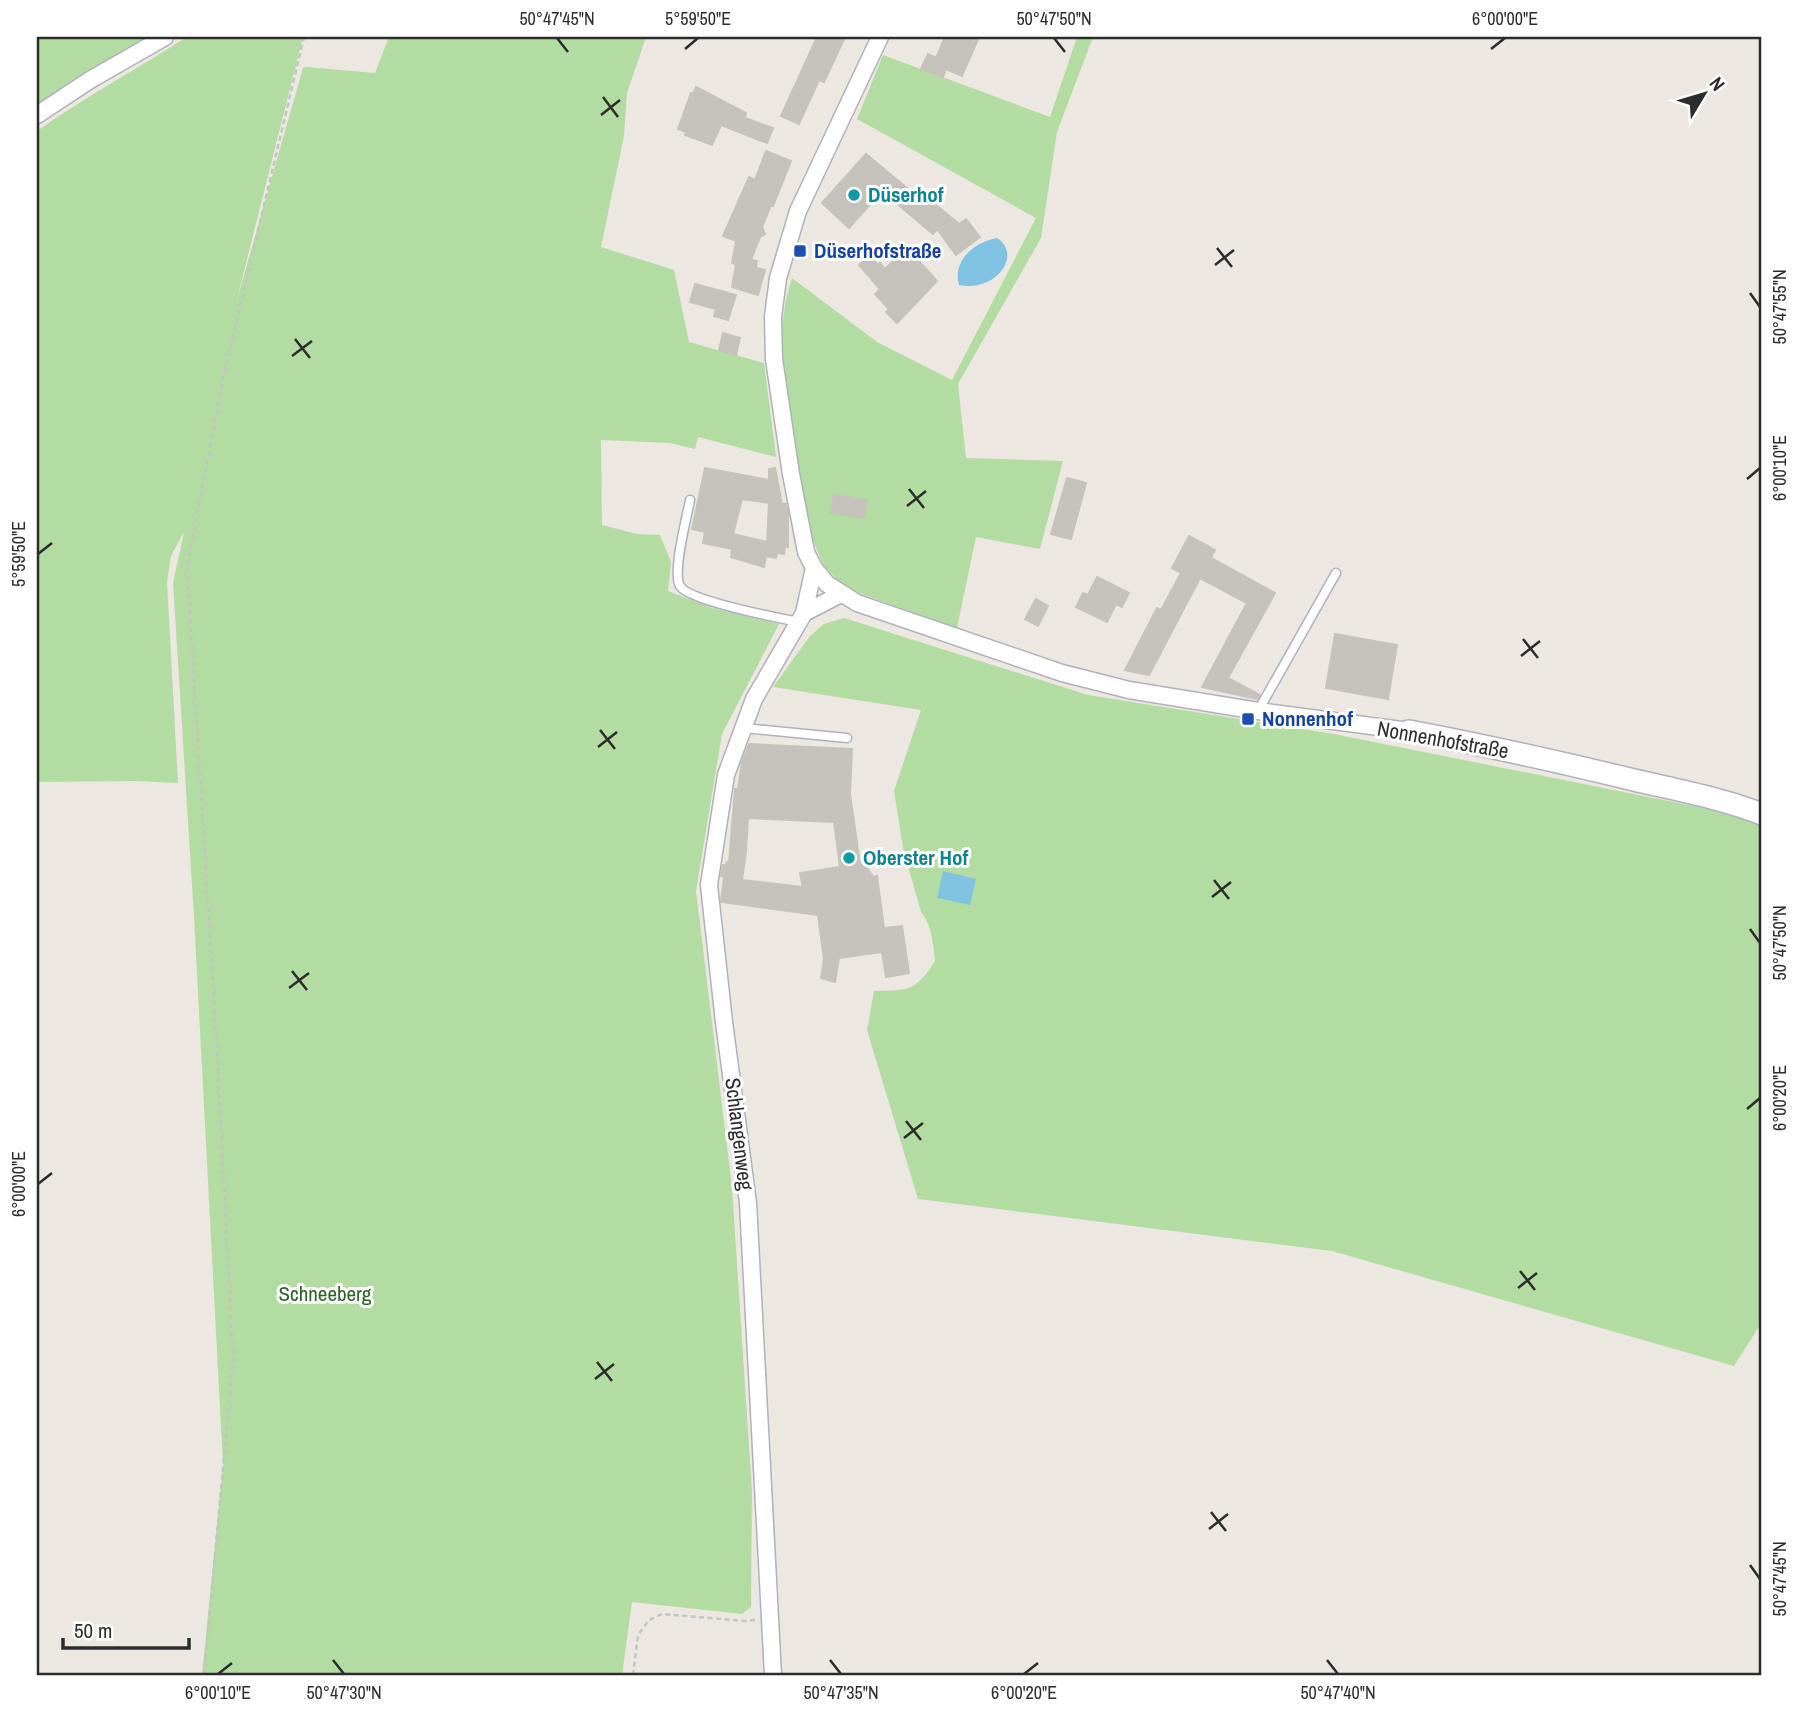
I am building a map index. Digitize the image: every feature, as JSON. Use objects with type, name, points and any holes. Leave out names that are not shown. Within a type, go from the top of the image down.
[{"type":"street","points":[[37,115],[90,80],[165,37]]},
{"type":"street","points":[[802,617],[814,568],[806,552],[781,418],[774,359],[773,317],[778,278],[798,211],[880,37]]},
{"type":"street","name":"Nonnenhofstraße","points":[[814,568],[827,584],[857,603],[1062,673],[1129,690],[1409,731],[1478,744],[1735,804],[1762,814]]},
{"type":"street","points":[[802,617],[841,594]]},
{"type":"street","name":"Schlangenweg","points":[[773,1675],[748,1203],[709,885],[726,775],[754,699],[802,617]]},
{"type":"lane","points":[[690,500],[679,561],[679,584],[683,589],[758,614],[802,617]]},
{"type":"lane","points":[[1258,711],[1336,573]]},
{"type":"lane","points":[[743,728],[847,738]]},
{"type":"path","points":[[204,1675],[233,1359],[187,567],[224,374],[304,37]]},
{"type":"path","points":[[633,1675],[638,1635],[649,1620],[662,1614],[745,1621],[769,1618]]},
{"type":"green space","points":[[37,37],[155,37],[37,110]]},
{"type":"green space","name":"Schneeberg","points":[[187,37],[303,37],[236,303],[303,68],[375,73],[389,37],[646,37],[627,93],[624,136],[601,247],[674,270],[689,342],[764,363],[776,457],[698,437],[695,449],[670,443],[601,440],[602,525],[637,534],[660,535],[671,562],[668,591],[712,608],[779,624],[722,734],[696,891],[732,1187],[752,1492],[751,1607],[742,1614],[632,1602],[622,1675],[202,1675],[223,1465],[173,583],[184,532],[171,556],[167,582],[178,783],[37,782],[37,131]]},
{"type":"green space","points":[[1077,37],[1093,37],[1057,132],[1041,238],[958,384],[966,458],[1063,461],[1040,549],[976,537],[957,628],[859,593],[838,581],[823,564],[809,531],[800,491],[781,332],[786,299],[792,278],[877,342],[952,380],[1036,218],[857,119],[883,55],[1050,117]]},
{"type":"green space","points":[[844,618],[1088,695],[1334,734],[1733,814],[1762,825],[1762,1322],[1734,1366],[1332,1251],[918,1199],[867,1030],[874,991],[910,987],[922,979],[935,961],[930,929],[921,912],[903,848],[894,791],[921,710],[773,687],[810,636],[824,624]]},
{"type":"water","points":[[997,238],[1003,243],[1007,256],[999,274],[980,284],[959,285],[959,268],[967,254],[980,244]]},
{"type":"water","points":[[943,871],[976,879],[970,905],[937,898]]},
{"type":"building","points":[[817,37],[845,37],[824,82],[819,80],[799,124],[781,116]]},
{"type":"building","points":[[945,37],[979,37],[962,76],[946,69],[943,77],[921,69],[928,54],[936,58]]},
{"type":"building","points":[[696,87],[746,113],[745,118],[773,128],[767,143],[721,125],[712,145],[685,135],[686,132],[678,129],[691,93],[693,94]]},
{"type":"building","points":[[766,151],[791,161],[762,227],[765,234],[760,237],[751,260],[757,261],[756,268],[765,270],[758,295],[732,287],[736,241],[723,236],[749,177],[755,180]]},
{"type":"building","name":"Düserhof","points":[[866,154],[925,203],[929,199],[959,224],[966,219],[980,237],[956,255],[937,229],[933,234],[882,191],[849,228],[822,203]]},
{"type":"building","points":[[907,248],[937,281],[897,323],[886,312],[889,309],[875,294],[880,289],[859,265],[869,256],[885,269]]},
{"type":"building","points":[[695,284],[736,295],[728,320],[714,316],[716,309],[690,302]]},
{"type":"building","points":[[723,333],[740,338],[736,355],[719,350]]},
{"type":"building","points":[[705,468],[769,480],[769,469],[775,468],[782,504],[786,504],[788,514],[788,547],[785,546],[784,554],[777,553],[776,558],[766,556],[764,567],[731,557],[732,549],[703,543],[705,532],[692,529]],"holes":[[[742,499],[769,503],[767,542],[733,534]]]},
{"type":"building","points":[[1067,478],[1086,483],[1071,539],[1051,534]]},
{"type":"building","points":[[834,495],[867,500],[864,518],[831,513]]},
{"type":"building","points":[[1189,536],[1215,550],[1211,558],[1275,593],[1228,678],[1260,695],[1257,699],[1202,687],[1247,603],[1200,578],[1149,675],[1125,670],[1157,608],[1161,610],[1181,573],[1172,568]]},
{"type":"building","points":[[1097,577],[1129,593],[1122,607],[1116,604],[1107,622],[1076,607],[1083,593],[1088,595]]},
{"type":"building","points":[[1036,599],[1048,606],[1038,626],[1025,619]]},
{"type":"building","points":[[1335,634],[1397,645],[1388,699],[1326,688]]},
{"type":"building","name":"Oberster Hof","points":[[749,744],[852,749],[850,794],[860,864],[864,863],[873,877],[877,876],[884,928],[902,926],[909,973],[886,977],[882,952],[839,958],[835,982],[821,978],[824,959],[818,915],[721,902],[724,877],[721,876],[723,865],[729,863],[735,789],[738,789],[742,762]],"holes":[[[748,818],[834,822],[840,867],[800,873],[803,887],[742,880]]]},
{"type":"place","name":"Düserhof","points":[[854,195]]},
{"type":"place","name":"Düserhofstraße","points":[[800,251]]},
{"type":"place","name":"Nonnenhof","points":[[1248,719]]},
{"type":"place","name":"Oberster Hof","points":[[849,858]]}]
